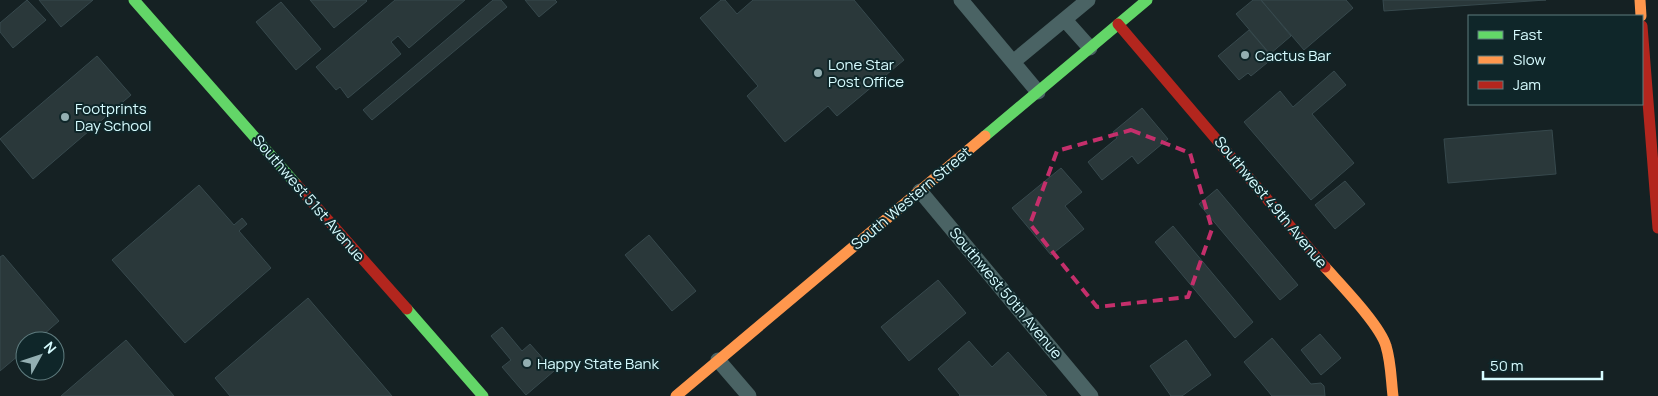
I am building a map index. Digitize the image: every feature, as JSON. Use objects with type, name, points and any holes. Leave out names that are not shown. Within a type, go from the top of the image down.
[{"type":"street","name":"Southwest 51st Avenue","points":[[134,0],[483,396]]},
{"type":"street","points":[[961,0],[1038,92]]},
{"type":"street","points":[[1013,62],[1088,0]]},
{"type":"street","name":"South Western Street","points":[[676,396],[1146,0]]},
{"type":"street","points":[[1640,0],[1641,15]]},
{"type":"street","points":[[1065,20],[1090,48]]},
{"type":"street","name":"Southwest 49th Avenue","points":[[1118,24],[1374,324],[1386,344],[1393,396]]},
{"type":"street","points":[[1643,39],[1658,228]]},
{"type":"street","name":"Southwest 50th Avenue","points":[[920,191],[1091,396]]},
{"type":"street","points":[[718,360],[749,396]]},
{"type":"highlighted area","points":[[1131,130],[1190,153],[1212,229],[1188,297],[1097,307],[1030,224],[1057,151]]},
{"type":"building","points":[[27,0],[46,20],[13,48],[0,32],[0,23]]},
{"type":"building","points":[[39,0],[93,0],[61,27]]},
{"type":"building","points":[[310,0],[366,0],[367,1],[334,28]]},
{"type":"building","points":[[395,0],[465,0],[409,48],[398,36],[391,42],[401,54],[348,98],[340,87],[336,90],[316,67]]},
{"type":"building","points":[[493,0],[501,0],[507,7],[372,120],[363,110]]},
{"type":"building","points":[[525,0],[555,0],[557,2],[539,17]]},
{"type":"building","name":"Lone Star Post Office","points":[[721,0],[725,0],[737,14],[753,0],[854,0],[904,60],[837,116],[828,106],[785,142],[747,96],[758,86],[700,18]]},
{"type":"building","points":[[1253,0],[1261,0],[1291,36],[1270,54],[1236,14]]},
{"type":"building","points":[[1261,0],[1346,0],[1353,8],[1304,50]]},
{"type":"building","points":[[1383,0],[1546,0],[1384,11]]},
{"type":"building","points":[[281,2],[321,49],[296,70],[256,22]]},
{"type":"building","name":"Cactus Bar","points":[[1249,30],[1273,58],[1251,76],[1248,73],[1239,80],[1218,56]]},
{"type":"building","name":"Footprints Day School","points":[[97,56],[131,95],[33,179],[0,139]]},
{"type":"building","points":[[1334,71],[1346,85],[1312,114],[1354,163],[1311,200],[1244,122],[1280,91],[1293,107]]},
{"type":"building","points":[[1142,108],[1168,139],[1138,164],[1132,156],[1102,180],[1088,162],[1117,138],[1113,132]]},
{"type":"building","points":[[1552,130],[1556,174],[1448,183],[1444,139]]},
{"type":"building","points":[[1061,168],[1082,192],[1065,206],[1084,229],[1051,255],[1012,208]]},
{"type":"building","points":[[1345,181],[1365,204],[1335,229],[1315,205]]},
{"type":"building","points":[[199,185],[234,225],[242,218],[247,224],[239,231],[271,268],[185,343],[112,260]]},
{"type":"building","points":[[1217,189],[1298,285],[1280,300],[1199,204]]},
{"type":"building","points":[[1173,226],[1253,322],[1235,338],[1155,242]]},
{"type":"building","points":[[649,235],[696,291],[672,311],[625,255]]},
{"type":"building","points":[[3,255],[59,321],[48,331],[15,331],[15,358],[0,371],[0,257]]},
{"type":"building","points":[[938,280],[966,313],[909,361],[881,327]]},
{"type":"building","points":[[308,298],[392,396],[230,396],[215,378]]},
{"type":"building","name":"Happy State Bank","points":[[502,327],[522,351],[530,344],[554,371],[526,395],[502,367],[511,360],[491,336]]},
{"type":"building","points":[[1320,334],[1341,358],[1321,375],[1301,350]]},
{"type":"building","points":[[1272,338],[1311,384],[1321,383],[1324,386],[1325,396],[1272,396],[1244,362]]},
{"type":"building","points":[[126,340],[174,396],[61,396]]},
{"type":"building","points":[[1186,340],[1211,375],[1182,396],[1171,396],[1150,366]]},
{"type":"building","points":[[969,341],[992,367],[1008,352],[1047,396],[959,396],[938,369]]},
{"type":"traffic: fast","points":[[134,0],[296,184]]},
{"type":"traffic: fast","points":[[985,136],[1147,0]]},
{"type":"traffic: fast","points":[[407,309],[483,396]]},
{"type":"traffic: slow","points":[[1640,0],[1641,15]]},
{"type":"traffic: slow","points":[[676,396],[985,136]]},
{"type":"traffic: slow","points":[[1325,267],[1359,305],[1382,337],[1389,358],[1393,396]]},
{"type":"traffic: jam","points":[[1118,24],[1325,267]]},
{"type":"traffic: jam","points":[[1643,39],[1658,228]]},
{"type":"traffic: jam","points":[[296,184],[407,309]]},
{"type":"place","name":"Cactus Bar","points":[[1245,55]]},
{"type":"place","name":"Lone Star Post Office","points":[[818,73]]},
{"type":"place","name":"Footprints Day School","points":[[65,117]]},
{"type":"place","name":"Happy State Bank","points":[[527,363]]}]
